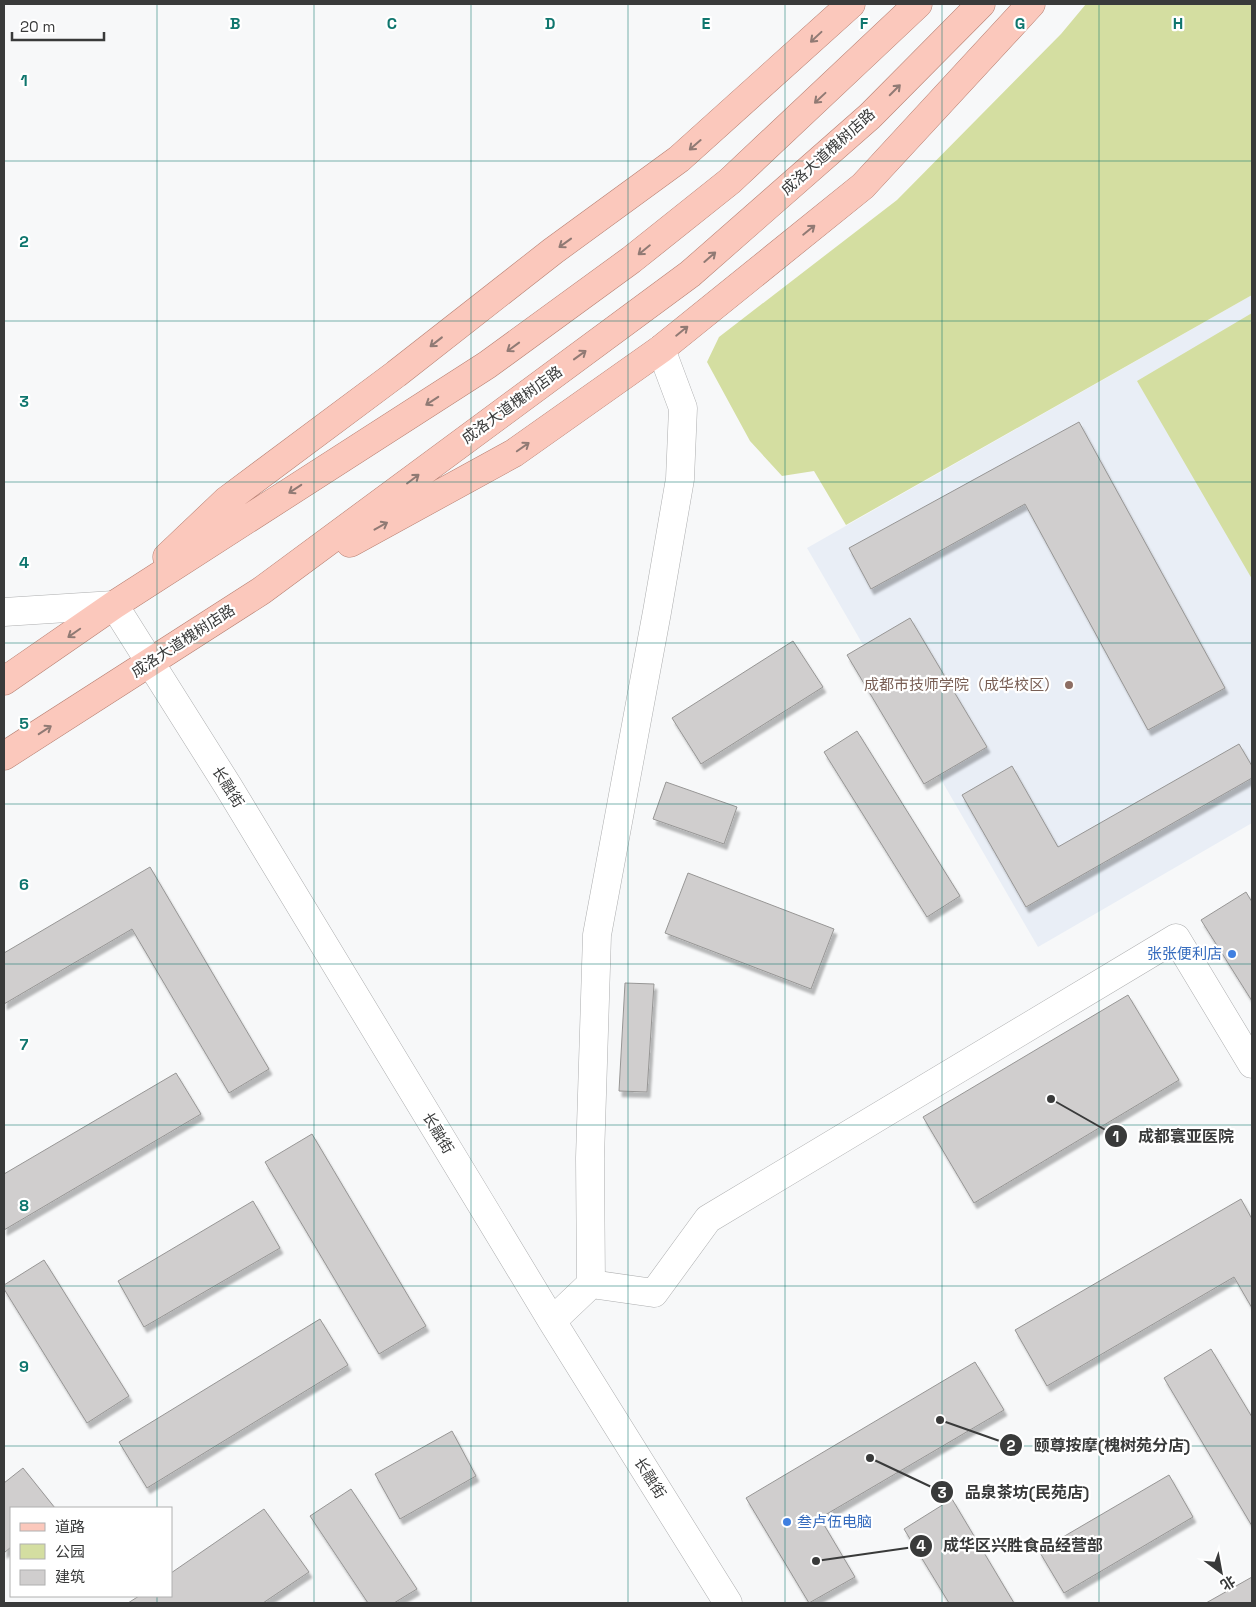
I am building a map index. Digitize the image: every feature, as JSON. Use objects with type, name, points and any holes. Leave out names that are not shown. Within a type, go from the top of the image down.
[{"type":"main road","points":[[114,605],[227,500],[396,374],[553,251],[679,159],[852,4]]},
{"type":"main road","points":[[4,681],[114,605],[487,366],[631,260],[730,181],[918,4]]},
{"type":"main road","name":"成洛大道槐树店路","points":[[4,756],[261,591],[690,274],[870,116],[981,4]]},
{"type":"main road","points":[[261,591],[514,453],[661,349],[864,186],[1032,4]]},
{"type":"street","points":[[552,1321],[591,1284],[590,1158],[596,935],[680,479],[683,408],[661,349]]},
{"type":"street","points":[[4,612],[114,605]]},
{"type":"street","name":"长融街","points":[[114,605],[151,662],[552,1321],[728,1603]]},
{"type":"street","points":[[591,1284],[654,1292],[708,1219],[1176,938],[1252,1064]]},
{"type":"shaded area","name":"成都市技师学院（成华校区）","points":[[1252,295],[1252,823],[1038,947],[807,548]]},
{"type":"green space","points":[[1086,4],[1252,4],[1252,295],[846,525],[814,471],[782,476],[750,441],[707,362],[719,337],[897,200],[1061,34]]},
{"type":"green space","points":[[1252,313],[1252,579],[1137,381]]},
{"type":"building","points":[[1079,422],[1225,688],[1148,730],[1025,504],[871,589],[849,548]]},
{"type":"building","points":[[910,618],[987,747],[924,784],[847,655]]},
{"type":"building","points":[[793,641],[823,687],[701,764],[672,718]]},
{"type":"building","points":[[857,731],[960,896],[927,917],[824,752]]},
{"type":"building","points":[[1239,744],[1252,766],[1252,778],[1026,907],[962,795],[1012,766],[1058,847]]},
{"type":"building","points":[[666,782],[737,807],[724,844],[653,819]]},
{"type":"building","points":[[150,867],[269,1069],[229,1093],[132,929],[4,1004],[4,953]]},
{"type":"building","points":[[688,873],[834,929],[811,989],[665,933]]},
{"type":"building","points":[[1246,892],[1252,902],[1252,1001],[1201,920]]},
{"type":"building","points":[[625,983],[654,984],[647,1092],[619,1091]]},
{"type":"building","points":[[1128,995],[1179,1080],[974,1203],[923,1117]]},
{"type":"building","points":[[176,1073],[201,1114],[4,1230],[4,1174]]},
{"type":"building","points":[[312,1134],[426,1326],[379,1354],[265,1162]]},
{"type":"building","points":[[1241,1199],[1252,1219],[1252,1308],[1234,1277],[1047,1386],[1015,1330]]},
{"type":"building","points":[[253,1201],[280,1248],[144,1327],[118,1281]]},
{"type":"building","points":[[44,1260],[129,1396],[87,1423],[4,1289],[4,1285]]},
{"type":"building","points":[[320,1319],[348,1365],[147,1488],[119,1442]]},
{"type":"building","points":[[1211,1349],[1252,1417],[1252,1526],[1164,1378]]},
{"type":"building","points":[[975,1362],[1004,1410],[820,1518],[855,1577],[809,1603],[746,1498]]},
{"type":"building","points":[[452,1431],[476,1476],[400,1519],[375,1474]]},
{"type":"building","points":[[23,1468],[54,1507],[10,1507],[10,1548],[4,1553],[4,1483]]},
{"type":"building","points":[[1169,1475],[1193,1517],[1064,1593],[1039,1551]]},
{"type":"building","points":[[351,1489],[417,1589],[394,1603],[368,1603],[310,1516]]},
{"type":"building","points":[[952,1499],[1014,1603],[949,1603],[904,1529]]},
{"type":"building","points":[[264,1509],[309,1572],[263,1603],[128,1603],[137,1597],[172,1597],[172,1572]]},
{"type":"building","points":[[1252,1577],[1252,1603],[1206,1603]]},
{"type":"place","name":"成都市技师学院（成华校区）","points":[[1069,685]]},
{"type":"place","name":"张张便利店","points":[[1232,954]]},
{"type":"place","name":"成都寰亚医院","points":[[1051,1099]]},
{"type":"place","name":"颐尊按摩(槐树苑分店)","points":[[940,1420]]},
{"type":"place","name":"品泉茶坊(民苑店)","points":[[870,1458]]},
{"type":"place","name":"叁卢伍电脑","points":[[787,1522]]},
{"type":"place","name":"成华区兴胜食品经营部","points":[[816,1561]]}]
